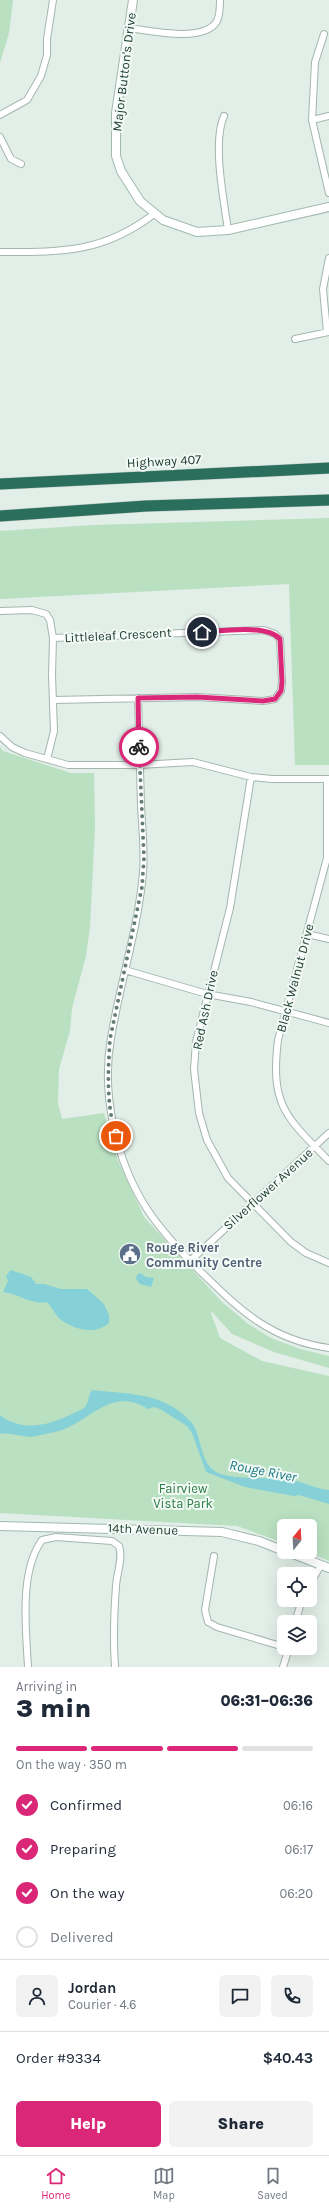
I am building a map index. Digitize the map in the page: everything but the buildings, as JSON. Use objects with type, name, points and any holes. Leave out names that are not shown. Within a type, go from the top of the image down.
[{"type":"highway","points":[[298,468],[329,461]]},
{"type":"highway","name":"Highway 407","points":[[0,484],[298,468],[329,468]]},
{"type":"highway","points":[[0,516],[146,506],[329,500]]},
{"type":"street","points":[[0,115],[27,100],[41,76],[47,55],[47,39],[53,0]]},
{"type":"street","name":"Major Button's Drive","points":[[133,0],[116,113],[116,156],[121,171],[140,201],[154,214],[174,225],[197,232],[228,230],[329,207]]},
{"type":"street","points":[[129,28],[180,35],[206,29],[211,27],[218,20],[220,0]]},
{"type":"street","points":[[324,34],[315,62],[312,120],[329,192]]},
{"type":"street","points":[[224,116],[220,125],[219,144],[222,192],[228,230]]},
{"type":"street","points":[[312,120],[329,116]]},
{"type":"street","points":[[0,137],[11,159],[20,164]]},
{"type":"street","points":[[0,252],[42,252],[97,246],[136,228],[154,214]]},
{"type":"street","points":[[295,339],[328,332],[323,289],[329,258]]},
{"type":"street","points":[[0,611],[32,610],[46,614],[50,620],[53,638],[52,675],[54,731],[47,759]]},
{"type":"street","name":"Littleleaf Crescent","points":[[53,638],[264,630],[275,634],[280,639],[282,682],[281,691],[275,699],[263,701],[197,697],[54,700]]},
{"type":"street","points":[[138,698],[143,871],[125,970],[110,1039],[108,1061],[109,1103],[119,1150],[141,1199],[154,1220],[190,1261],[240,1309],[256,1322],[292,1340],[329,1348]]},
{"type":"street","points":[[0,736],[12,747],[25,753],[68,765],[139,765],[193,762],[251,776],[272,779],[328,779]]},
{"type":"street","name":"Red Ash Drive","points":[[251,776],[235,886],[196,1042],[194,1069],[199,1113],[207,1140],[228,1178],[291,1242],[306,1253],[329,1263]]},
{"type":"street","name":"Black Walnut Drive","points":[[328,779],[328,858],[278,1040],[275,1066],[280,1100],[291,1121],[329,1161]]},
{"type":"street","points":[[307,934],[329,939]]},
{"type":"street","points":[[125,970],[207,994],[286,1011],[329,1023]]},
{"type":"street","name":"Silverflower Avenue","points":[[190,1261],[329,1133]]},
{"type":"street","name":"14th Avenue","points":[[0,1526],[222,1532],[260,1541],[277,1548]]},
{"type":"street","points":[[28,1667],[26,1610],[28,1579],[38,1545],[42,1540],[56,1537],[112,1541],[119,1546],[120,1560],[116,1584],[114,1617],[116,1667]]},
{"type":"street","points":[[214,1556],[205,1610],[208,1622],[217,1627],[277,1645]]},
{"type":"street","points":[[305,1559],[325,1567],[317,1576]]},
{"type":"street","points":[[283,1667],[286,1655]]},
{"type":"green space","points":[[0,0],[13,0],[9,33],[0,63]]},
{"type":"green space","points":[[329,518],[329,765],[295,765],[289,584],[0,599],[0,531],[94,525]]},
{"type":"green space","name":"Fairview Vista Park","points":[[0,747],[3,751],[71,773],[94,773],[95,827],[90,927],[86,956],[72,1008],[70,1031],[59,1069],[58,1103],[62,1119],[104,1113],[117,1158],[144,1217],[221,1301],[247,1323],[271,1338],[300,1349],[329,1356],[329,1368],[274,1352],[232,1334],[212,1312],[211,1313],[220,1338],[262,1361],[329,1376],[329,1561],[317,1556],[317,1519],[277,1519],[277,1540],[237,1526],[0,1513]]},
{"type":"water","points":[[11,1270],[31,1277],[36,1284],[44,1284],[61,1289],[87,1289],[104,1304],[109,1315],[109,1323],[97,1329],[83,1330],[76,1328],[59,1318],[47,1302],[41,1303],[31,1301],[3,1292],[8,1281],[6,1276]]},
{"type":"water","points":[[140,1273],[146,1277],[154,1278],[151,1287],[140,1284],[136,1279],[137,1275]]},
{"type":"water","points":[[92,1390],[140,1395],[174,1407],[193,1425],[206,1461],[213,1470],[228,1476],[288,1479],[329,1490],[329,1504],[299,1495],[294,1496],[245,1487],[206,1472],[192,1433],[187,1426],[160,1409],[154,1407],[148,1409],[134,1403],[121,1402],[109,1404],[63,1430],[32,1437],[0,1434],[0,1415],[9,1421],[18,1424],[46,1424],[56,1421],[85,1407]]},
{"type":"way so far","points":[[116,1136],[109,1103],[108,1061],[110,1039],[142,887],[144,858],[139,747]]},
{"type":"place","name":"Rouge River Community Centre","points":[[130,1254]]},
{"type":"route","points":[[139,747],[138,698],[197,697],[263,701],[275,699],[281,691],[281,648],[280,639],[275,634],[264,630],[202,632]]},
{"type":"water label","name":"Rouge River","points":[[263,1471]]}]
